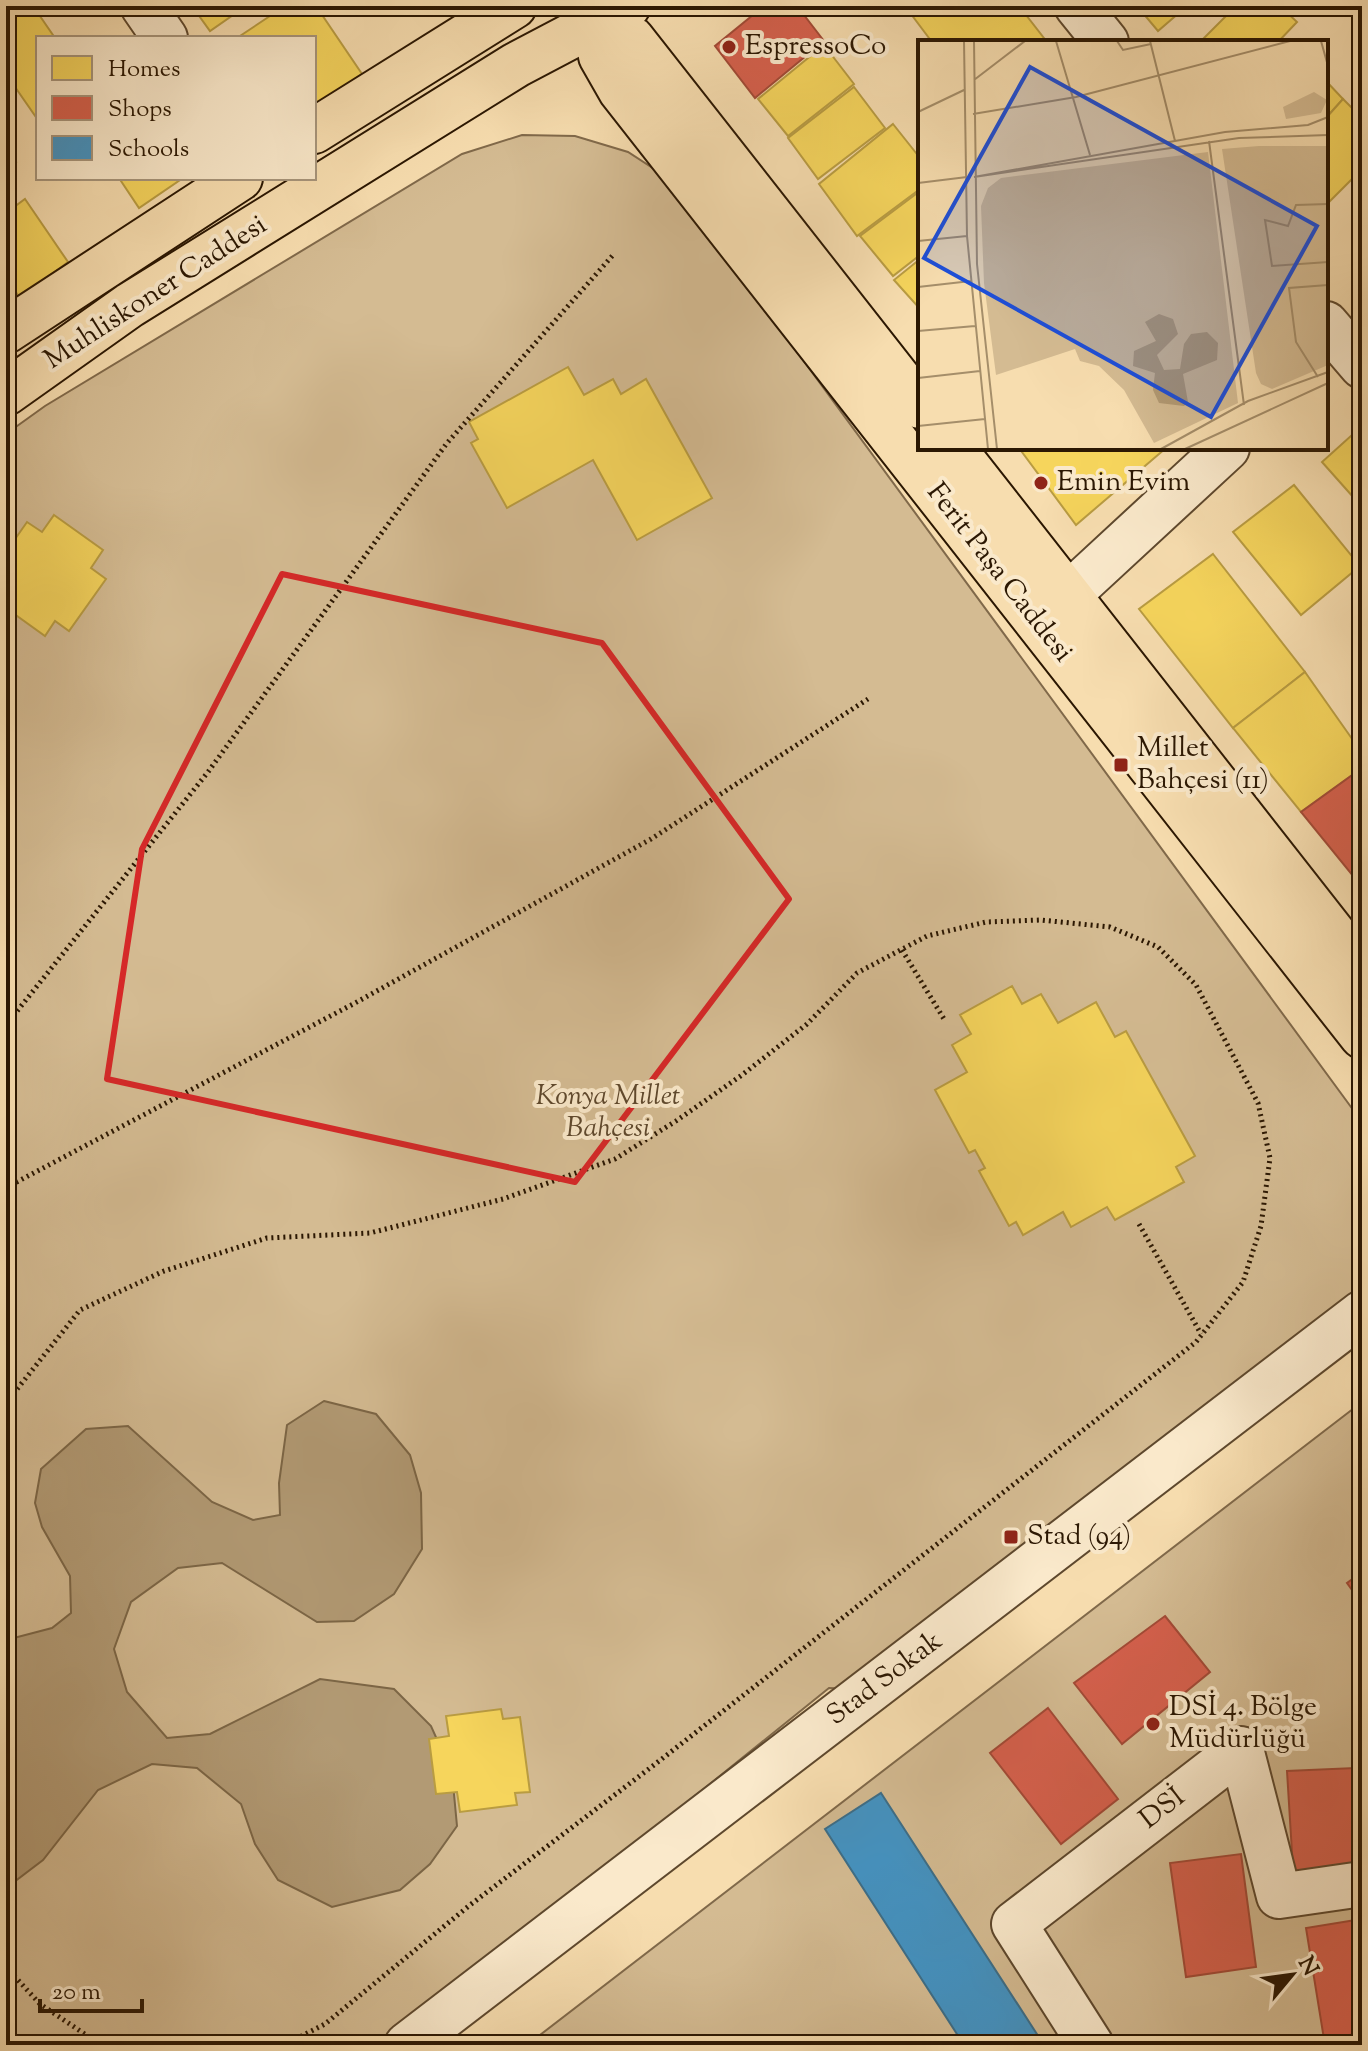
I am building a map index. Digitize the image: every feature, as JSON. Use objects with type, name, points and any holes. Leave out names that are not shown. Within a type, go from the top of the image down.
[{"type":"main road","points":[[316,130],[514,6]]},
{"type":"main road","points":[[602,12],[632,39],[918,403]]},
{"type":"main road","name":"Muhliskoner Caddesi","points":[[6,393],[130,305],[602,12]]},
{"type":"main road","name":"Ferit Paşa Caddesi","points":[[602,12],[601,56],[621,91],[1362,1036]]},
{"type":"main road","name":"Muhliskoner Caddesi","points":[[9,324],[237,180]]},
{"type":"main road","name":"Ferit Paşa Caddesi","points":[[955,450],[1362,970]]},
{"type":"street","points":[[143,6],[164,36]]},
{"type":"street","points":[[1077,6],[1104,40]]},
{"type":"street","points":[[1068,595],[1225,450]]},
{"type":"street","name":"Stad Sokak","points":[[407,2045],[1362,1313]]},
{"type":"street","name":"DSİ","points":[[1091,2045],[1014,1924],[1241,1749],[1279,1896],[1362,1884]]},
{"type":"path","points":[[6,1025],[208,772],[447,443],[614,254]]},
{"type":"path","points":[[11,1185],[341,1011],[651,839],[868,699]]},
{"type":"path","points":[[6,1403],[80,1310],[164,1271],[267,1238],[370,1233],[503,1199],[615,1159],[742,1075],[807,1024],[857,973],[927,936],[986,922],[1041,920],[1110,927],[1158,947],[1196,985],[1258,1103],[1270,1158],[1261,1226],[1243,1282],[1196,1342],[470,1905],[325,2024],[284,2045]]},
{"type":"path","points":[[902,950],[944,1019]]},
{"type":"path","points":[[1139,1224],[1202,1335]]},
{"type":"path","points":[[6,1967],[40,2004],[101,2045]]},
{"type":"highlighted area","points":[[282,574],[602,643],[789,899],[575,1182],[107,1079],[142,849]]},
{"type":"green space","name":"Konya Millet Bahçesi","points":[[522,135],[575,136],[628,152],[671,180],[1362,1122],[1362,1294],[855,1689],[829,1688],[386,2045],[6,2045],[6,434],[45,406],[462,154]]},
{"type":"green space","name":"DSİ 4. Bölge Müdürlüğü","points":[[1362,1402],[1362,2045],[527,2045]]},
{"type":"shaded area","points":[[324,1401],[376,1414],[410,1455],[421,1493],[422,1549],[394,1594],[354,1621],[317,1622],[222,1563],[178,1568],[131,1602],[114,1649],[127,1692],[167,1738],[210,1734],[320,1679],[394,1689],[431,1726],[452,1773],[457,1826],[430,1864],[400,1890],[332,1907],[278,1880],[255,1844],[241,1804],[197,1768],[152,1764],[98,1790],[43,1860],[14,1882],[6,1878],[6,1640],[52,1628],[71,1613],[70,1576],[42,1527],[35,1503],[41,1469],[86,1429],[128,1426],[212,1502],[253,1520],[280,1515],[279,1483],[287,1425]]},
{"type":"building: Homes","points":[[6,6],[33,6],[54,36],[36,36],[36,117],[6,74]]},
{"type":"building: Homes","points":[[192,6],[246,6],[210,31]]},
{"type":"building: Homes","points":[[285,6],[316,6],[362,74],[316,105],[316,36],[240,36]]},
{"type":"building: Homes","points":[[905,6],[1019,6],[1045,40],[930,40]]},
{"type":"building: Homes","points":[[1137,6],[1187,6],[1158,31]]},
{"type":"building: Homes","points":[[1236,6],[1280,6],[1297,22],[1280,40],[1202,40]]},
{"type":"building: Homes","points":[[824,45],[854,84],[788,136],[758,99]]},
{"type":"building: Homes","points":[[1328,83],[1343,99],[1328,116]]},
{"type":"building: Homes","points":[[854,87],[885,128],[818,179],[788,138]]},
{"type":"building: Homes","points":[[1343,99],[1362,118],[1362,169],[1328,203],[1328,116]]},
{"type":"building: Homes","points":[[893,124],[918,155],[918,190],[857,236],[819,184]]},
{"type":"building: Homes","points":[[6,148],[16,162],[6,169]]},
{"type":"building: Homes","points":[[120,180],[180,180],[139,208]]},
{"type":"building: Homes","points":[[918,192],[918,257],[893,276],[860,236]]},
{"type":"building: Homes","points":[[25,199],[68,262],[20,298],[6,278],[6,213]]},
{"type":"building: Homes","points":[[918,261],[918,307],[894,280]]},
{"type":"building: Homes","points":[[568,367],[584,395],[613,379],[621,394],[646,379],[712,498],[637,540],[593,460],[507,508],[471,443],[478,439],[469,422]]},
{"type":"building: Homes","points":[[1362,426],[1362,507],[1322,462]]},
{"type":"building: Homes","points":[[1020,450],[1164,450],[1076,525]]},
{"type":"building: Homes","points":[[1294,485],[1360,566],[1301,615],[1233,532]]},
{"type":"building: Homes","points":[[54,515],[103,550],[91,568],[106,579],[69,631],[55,621],[45,636],[6,608],[6,587],[10,581],[6,578],[6,552],[27,522],[42,532]]},
{"type":"building: Homes","points":[[1213,554],[1305,672],[1233,728],[1139,609]]},
{"type":"building: Homes","points":[[1305,672],[1362,753],[1362,768],[1301,812],[1233,728]]},
{"type":"building: Homes","points":[[1012,986],[1022,1004],[1041,994],[1058,1023],[1096,1002],[1115,1037],[1126,1031],[1195,1156],[1176,1167],[1184,1182],[1115,1220],[1107,1207],[1071,1227],[1063,1212],[1023,1235],[1016,1222],[1009,1226],[979,1171],[985,1168],[975,1150],[969,1153],[935,1090],[967,1072],[952,1045],[971,1034],[960,1015]]},
{"type":"building: Homes","points":[[501,1709],[503,1719],[520,1717],[530,1792],[515,1793],[517,1805],[460,1812],[457,1792],[436,1794],[429,1739],[449,1736],[446,1716]]},
{"type":"building: Shops","points":[[764,6],[797,6],[824,41],[755,98],[715,46]]},
{"type":"building: Shops","points":[[1362,768],[1362,887],[1301,812]]},
{"type":"building: Shops","points":[[1362,1572],[1362,1604],[1347,1583]]},
{"type":"building: Shops","points":[[1165,1616],[1210,1672],[1122,1744],[1074,1683]]},
{"type":"building: Shops","points":[[1048,1708],[1118,1799],[1061,1844],[990,1753]]},
{"type":"building: Shops","points":[[1355,1768],[1362,1833],[1362,1879],[1294,1885],[1287,1771]]},
{"type":"building: Shops","points":[[1241,1854],[1256,1967],[1186,1977],[1170,1863]]},
{"type":"building: Shops","points":[[1362,1919],[1362,2033],[1324,2039],[1306,1928]]},
{"type":"building: Schools","points":[[881,1793],[1044,2045],[964,2045],[825,1829]]},
{"type":"place","name":"EspressoCo","points":[[729,47]]},
{"type":"place","name":"Emin Evim","points":[[1041,483]]},
{"type":"place","name":"Millet Bahçesi (11)","points":[[1121,765]]},
{"type":"place","name":"Stad (94)","points":[[1011,1537]]},
{"type":"place","name":"DSİ 4. Bölge Müdürlüğü","points":[[1153,1724]]}]
